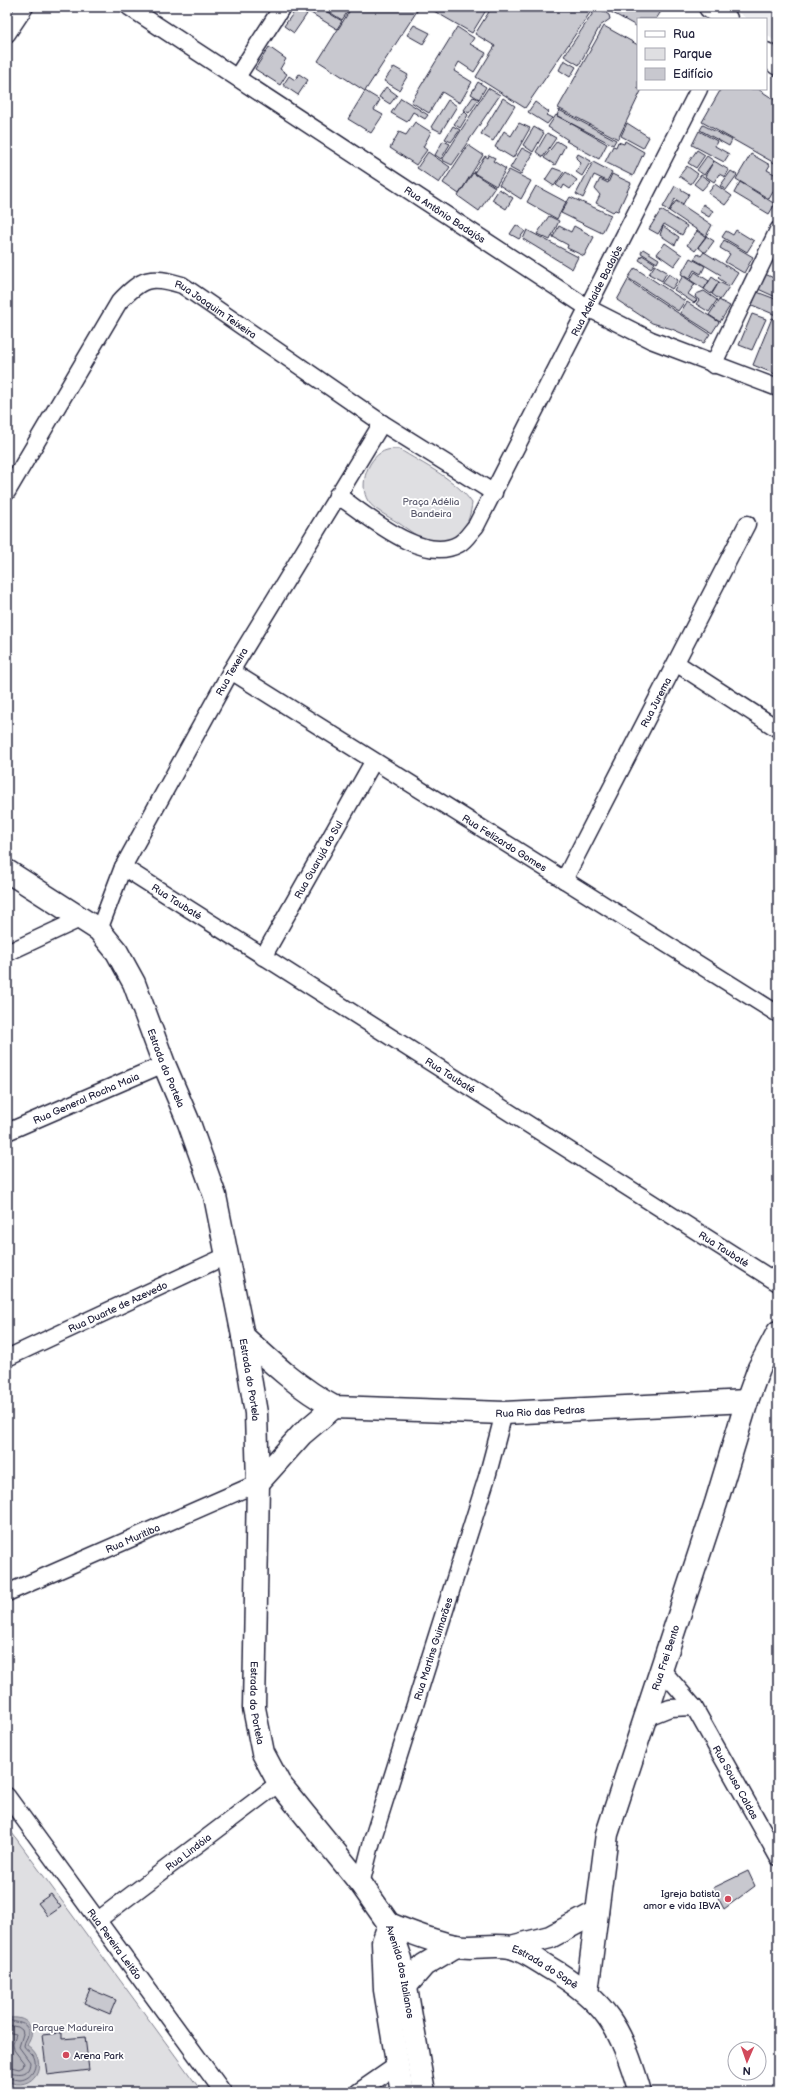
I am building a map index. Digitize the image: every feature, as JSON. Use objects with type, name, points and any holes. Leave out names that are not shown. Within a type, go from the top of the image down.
[{"type":"street","points":[[7,34],[25,7]]},
{"type":"street","name":"Rua Antônio Badajós","points":[[129,7],[588,308],[651,340],[713,365],[778,388]]},
{"type":"street","points":[[236,77],[282,7]]},
{"type":"street","points":[[710,7],[725,18]]},
{"type":"street","points":[[767,55],[778,64]]},
{"type":"street","points":[[767,65],[778,69]]},
{"type":"street","name":"Rua Adelaide Badajós","points":[[494,493],[698,90]]},
{"type":"street","points":[[713,365],[778,230]]},
{"type":"street","name":"Rua Joaquim Teixeira","points":[[7,492],[119,302],[132,288],[144,281],[163,279],[182,285],[382,423],[494,493]]},
{"type":"street","name":"Rua Texeira","points":[[90,924],[124,867],[231,671],[382,423]]},
{"type":"street","points":[[337,495],[393,533],[416,545],[434,550],[460,543],[476,526],[494,493]]},
{"type":"street","name":"Rua Jurema","points":[[564,880],[747,524]]},
{"type":"street","points":[[676,663],[778,729]]},
{"type":"street","name":"Rua Felizardo Gomes","points":[[231,671],[373,762],[778,1014]]},
{"type":"street","name":"Rua Guarujá do Sul","points":[[263,958],[373,762]]},
{"type":"street","name":"Rua Taubaté","points":[[124,867],[263,958],[778,1283]]},
{"type":"street","name":"Estrada do Portela","points":[[7,871],[90,924],[117,952],[134,983],[164,1064],[189,1122],[215,1196],[228,1255],[256,1412],[258,1483],[254,1708],[263,1752],[279,1784],[361,1884],[389,1924]]},
{"type":"street","points":[[7,953],[90,924]]},
{"type":"street","name":"Rua General Rocha Maia","points":[[7,1132],[164,1064]]},
{"type":"street","name":"Rua Duarte de Azevedo","points":[[7,1358],[228,1255]]},
{"type":"street","name":"Rua Frei Bento","points":[[587,1992],[607,1834],[662,1670],[747,1401],[759,1368],[778,1332]]},
{"type":"street","name":"Rua Rio das Pedras","points":[[243,1336],[269,1361],[312,1395],[334,1407],[504,1412],[747,1401]]},
{"type":"street","points":[[258,1483],[302,1434],[334,1407]]},
{"type":"street","name":"Rua Martins Guimarães","points":[[361,1884],[372,1841],[487,1477],[504,1412]]},
{"type":"street","name":"Rua Muritiba","points":[[7,1593],[258,1483]]},
{"type":"street","name":"Rua Sousa Caldas","points":[[662,1670],[694,1707],[778,1857]]},
{"type":"street","points":[[645,1718],[670,1708],[694,1707]]},
{"type":"street","name":"Rua Lindóia","points":[[98,1920],[279,1784]]},
{"type":"street","name":"Rua Pereira Leitão","points":[[7,1796],[223,2092]]},
{"type":"street","points":[[511,1947],[550,1938],[597,1912]]},
{"type":"street","name":"Estrada do Sapê","points":[[389,1924],[456,1946],[511,1947],[555,1971],[587,1992],[616,2028],[629,2053],[640,2092]]},
{"type":"street","name":"Avenida dos Italianos","points":[[389,1924],[399,1953],[424,2092]]},
{"type":"street","name":"Avenida dos Italianos","points":[[389,1924],[383,1942],[385,1990],[402,2092]]},
{"type":"street","points":[[405,1987],[424,1965],[456,1946]]},
{"type":"street","points":[[358,2092],[397,2066]]},
{"type":"shaded area","points":[[732,7],[778,7],[778,44],[767,35],[767,18],[746,18]]},
{"type":"green space","name":"Praça Adélia Bandeira","points":[[399,449],[448,480],[465,494],[472,503],[466,525],[458,537],[452,541],[445,544],[437,544],[427,541],[377,510],[368,501],[364,487],[370,464],[380,453],[388,450]]},
{"type":"green space","name":"Parque Madureira","points":[[7,1826],[202,2092],[7,2092]]},
{"type":"water","points":[[7,2012],[11,2018],[22,2019],[30,2026],[31,2035],[27,2045],[34,2052],[38,2060],[39,2067],[31,2080],[25,2083],[16,2084],[7,2081]]},
{"type":"building","points":[[301,7],[319,7],[342,21],[337,29]]},
{"type":"building","points":[[329,7],[350,8],[342,20],[326,10]]},
{"type":"building","points":[[352,7],[419,8],[365,91],[318,61]]},
{"type":"building","points":[[427,7],[488,7],[472,33]]},
{"type":"building","points":[[492,7],[594,7],[525,108],[476,77],[495,46],[475,34]]},
{"type":"building","points":[[597,7],[609,15],[610,19],[600,26],[579,65],[564,56]]},
{"type":"building","points":[[602,7],[664,7],[657,18],[637,18],[637,26]]},
{"type":"building","points":[[297,8],[307,14],[294,33],[284,26]]},
{"type":"building","points":[[414,25],[430,33],[423,44],[407,35]]},
{"type":"building","points":[[604,26],[637,44],[637,90],[642,90],[618,139],[558,108]]},
{"type":"building","points":[[457,27],[474,38],[470,44],[486,53],[474,72],[459,62],[454,71],[472,82],[460,103],[442,92],[429,113],[411,102]]},
{"type":"building","points":[[269,47],[286,59],[280,69],[287,74],[280,85],[255,69]]},
{"type":"building","points":[[564,60],[576,67],[570,77],[559,70]]},
{"type":"building","points":[[394,67],[408,75],[399,90],[384,81]]},
{"type":"building","points":[[299,74],[308,80],[298,95],[283,85],[289,76],[295,80]]},
{"type":"building","points":[[478,82],[486,87],[479,99],[471,94]]},
{"type":"building","points":[[386,87],[397,95],[390,104],[379,97]]},
{"type":"building","points":[[488,88],[500,95],[452,165],[442,160]]},
{"type":"building","points":[[720,90],[760,90],[778,102],[778,165],[702,122]]},
{"type":"building","points":[[365,91],[380,100],[374,110],[383,115],[371,133],[348,119]]},
{"type":"building","points":[[473,97],[479,99],[469,113],[464,110]]},
{"type":"building","points":[[401,98],[428,115],[425,119],[413,112],[407,122],[391,113]]},
{"type":"building","points":[[503,98],[515,106],[493,141],[481,134]]},
{"type":"building","points":[[448,100],[457,106],[441,132],[431,127]]},
{"type":"building","points":[[535,102],[549,112],[546,115],[552,118],[547,124],[528,112]]},
{"type":"building","points":[[559,110],[616,140],[613,145],[557,116]]},
{"type":"building","points":[[464,111],[468,115],[460,128],[454,124]]},
{"type":"building","points":[[556,115],[607,144],[599,159],[566,141],[568,140],[548,127]]},
{"type":"building","points":[[415,122],[431,132],[423,147],[427,150],[416,165],[390,148],[399,132],[406,135]]},
{"type":"building","points":[[519,123],[530,128],[513,158],[495,147],[504,131],[511,136]]},
{"type":"building","points":[[627,123],[649,137],[643,148],[621,136]]},
{"type":"building","points":[[703,125],[732,140],[729,146],[700,130]]},
{"type":"building","points":[[453,126],[460,130],[451,142],[445,139]]},
{"type":"building","points":[[534,127],[544,133],[533,152],[523,145]]},
{"type":"building","points":[[699,131],[717,141],[715,146],[729,154],[724,162],[692,145]]},
{"type":"building","points":[[547,133],[556,138],[543,157],[536,152]]},
{"type":"building","points":[[443,141],[450,144],[441,159],[435,155]]},
{"type":"building","points":[[557,141],[565,146],[555,165],[544,158]]},
{"type":"building","points":[[625,141],[644,152],[633,176],[605,162],[613,146],[616,147],[618,142],[624,144]]},
{"type":"building","points":[[468,145],[483,155],[459,194],[443,183]]},
{"type":"building","points":[[522,148],[533,154],[521,174],[510,168]]},
{"type":"building","points":[[697,150],[705,155],[696,168],[688,163]]},
{"type":"building","points":[[428,152],[450,167],[439,183],[417,168]]},
{"type":"building","points":[[578,154],[591,161],[582,176],[576,172],[581,163],[576,158]]},
{"type":"building","points":[[751,154],[770,165],[767,170],[778,176],[778,183],[769,199],[736,179]]},
{"type":"building","points":[[489,155],[495,158],[493,161],[506,169],[496,186],[474,173],[485,156],[488,158]]},
{"type":"building","points":[[707,156],[714,161],[704,175],[697,170]]},
{"type":"building","points":[[714,161],[729,170],[725,177],[719,174],[714,182],[705,176]]},
{"type":"building","points":[[593,162],[612,172],[607,181],[594,175],[583,198],[576,194]]},
{"type":"building","points":[[687,166],[698,174],[691,184],[679,176]]},
{"type":"building","points":[[553,168],[564,172],[554,186],[545,180]]},
{"type":"building","points":[[509,170],[531,181],[521,199],[499,185]]},
{"type":"building","points":[[731,171],[737,175],[726,190],[720,186]]},
{"type":"building","points":[[566,172],[577,180],[570,189],[564,185],[562,189],[556,185]]},
{"type":"building","points":[[473,173],[495,187],[479,211],[458,196]]},
{"type":"building","points":[[612,174],[631,183],[618,211],[615,210],[613,212],[596,203],[600,195],[595,189],[600,179],[608,183]]},
{"type":"building","points":[[701,175],[710,181],[702,190],[694,184]]},
{"type":"building","points":[[740,182],[775,204],[769,214],[734,193]]},
{"type":"building","points":[[715,184],[732,196],[725,205],[708,193]]},
{"type":"building","points":[[536,186],[566,202],[557,219],[527,202]]},
{"type":"building","points":[[675,186],[689,194],[683,204],[675,199],[669,211],[663,207]]},
{"type":"building","points":[[499,189],[513,198],[506,209],[492,200]]},
{"type":"building","points":[[570,197],[611,215],[602,233],[561,213]]},
{"type":"building","points":[[676,201],[712,225],[706,236],[669,211]]},
{"type":"building","points":[[703,204],[713,211],[709,217],[699,211]]},
{"type":"building","points":[[661,210],[687,226],[682,235],[664,224],[658,234],[649,229]]},
{"type":"building","points":[[549,216],[559,221],[550,240],[537,234]]},
{"type":"building","points":[[516,225],[525,231],[519,239],[510,234]]},
{"type":"building","points":[[559,226],[571,232],[574,226],[594,237],[584,256],[567,248],[568,245],[553,237]]},
{"type":"building","points":[[663,226],[679,237],[675,245],[660,235]]},
{"type":"building","points":[[527,230],[578,257],[572,269],[523,239]]},
{"type":"building","points":[[736,230],[754,241],[747,252],[722,237],[726,231],[733,235]]},
{"type":"building","points":[[697,231],[706,237],[695,251],[687,245]]},
{"type":"building","points":[[706,236],[714,241],[706,252],[704,252],[698,247]]},
{"type":"building","points":[[724,240],[753,257],[744,273],[725,262],[730,254],[720,248]]},
{"type":"building","points":[[665,243],[682,255],[674,266],[657,254]]},
{"type":"building","points":[[643,249],[659,259],[657,263],[641,253]]},
{"type":"building","points":[[704,252],[738,273],[730,286],[718,278],[721,275],[694,259],[698,254],[701,256]]},
{"type":"building","points":[[642,255],[655,263],[651,268],[639,260]]},
{"type":"building","points":[[690,258],[705,266],[701,274],[694,270],[689,279],[681,274]]},
{"type":"building","points":[[778,262],[778,279],[773,274]]},
{"type":"building","points":[[655,265],[667,272],[662,281],[649,274]]},
{"type":"building","points":[[635,268],[685,301],[678,311],[628,278]]},
{"type":"building","points":[[695,272],[709,281],[704,289],[690,280]]},
{"type":"building","points":[[669,274],[678,280],[672,289],[662,283]]},
{"type":"building","points":[[765,274],[778,280],[778,298],[758,289]]},
{"type":"building","points":[[683,276],[695,284],[688,294],[697,300],[694,303],[674,290]]},
{"type":"building","points":[[712,277],[719,282],[711,294],[704,289]]},
{"type":"building","points":[[628,280],[710,334],[704,343],[672,329],[652,323],[617,300]]},
{"type":"building","points":[[719,282],[729,287],[720,300],[712,294]]},
{"type":"building","points":[[704,291],[717,300],[709,312],[696,304],[699,300],[695,297],[696,294]]},
{"type":"building","points":[[757,292],[778,300],[778,316],[752,305]]},
{"type":"building","points":[[719,300],[730,306],[720,322],[709,315]]},
{"type":"building","points":[[687,302],[719,322],[712,333],[680,313]]},
{"type":"building","points":[[752,314],[766,319],[752,350],[739,345]]},
{"type":"building","points":[[772,318],[778,320],[776,330],[778,331],[778,366],[775,374],[753,365]]},
{"type":"building","name":"Igreja batista amor e vida IBVA","points":[[748,1871],[755,1886],[724,1909],[713,1888]]},
{"type":"building","points":[[51,1894],[61,1907],[48,1916],[38,1903]]},
{"type":"building","points":[[90,1989],[116,2000],[110,2014],[84,2003]]},
{"type":"building","name":"Arena Park","points":[[62,2033],[62,2039],[85,2037],[89,2070],[47,2075],[42,2035]]},
{"type":"railway","points":[[771,7],[778,12]]},
{"type":"place","name":"Igreja batista amor e vida IBVA","points":[[728,1899]]},
{"type":"place","name":"Arena Park","points":[[66,2055]]}]
